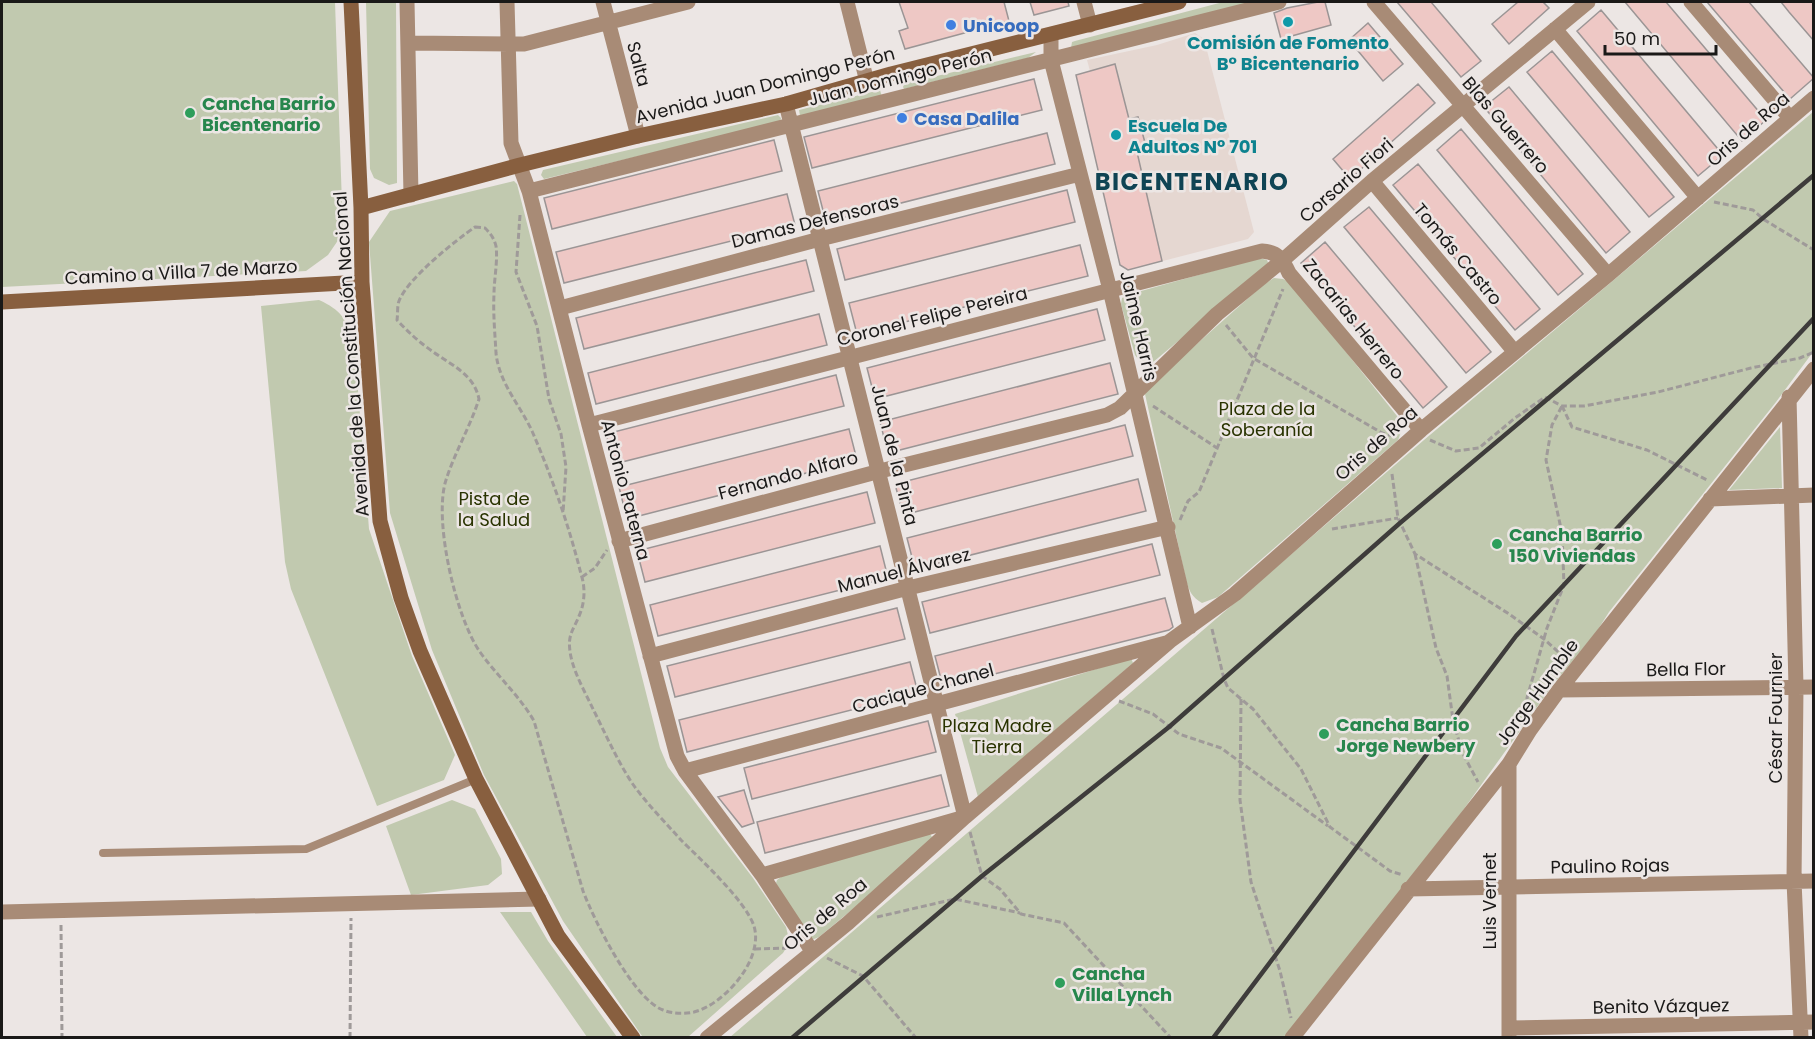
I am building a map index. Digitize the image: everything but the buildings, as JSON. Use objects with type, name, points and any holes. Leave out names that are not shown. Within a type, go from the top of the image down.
[{"type":"main road","name":"Avenida de la Constitución Nacional","points":[[351,2],[361,208],[362,282],[380,521],[401,598],[420,651],[476,779],[558,936],[633,1038]]},
{"type":"main road","name":"Avenida Juan Domingo Perón","points":[[361,208],[638,136],[786,104],[891,74],[1179,2]]},
{"type":"main road","name":"Camino a Villa 7 de Marzo","points":[[2,302],[362,282]]},
{"type":"street","points":[[407,2],[411,195]]},
{"type":"street","name":"Antonio Paterna","points":[[507,2],[511,143],[529,191],[677,756],[685,771],[762,875],[811,949]]},
{"type":"street","name":"Salta","points":[[603,2],[638,136]]},
{"type":"street","points":[[408,43],[524,44],[688,2]]},
{"type":"street","points":[[847,2],[867,82]]},
{"type":"street","points":[[1084,2],[1090,25]]},
{"type":"street","name":"Juan Domingo Perón","points":[[529,191],[1279,2]]},
{"type":"street","name":"Blas Guerrero","points":[[1374,2],[1608,275]]},
{"type":"street","name":"Corsario Fiori","points":[[1134,393],[1217,314],[1286,267],[1372,181],[1588,2]]},
{"type":"street","points":[[1691,2],[1790,118]]},
{"type":"street","points":[[1555,29],[1698,198]]},
{"type":"street","name":"Jaime Harris","points":[[1051,34],[1051,60],[1110,290],[1190,627]]},
{"type":"street","points":[[891,74],[897,97]]},
{"type":"street","name":"Oris de Roa","points":[[707,1038],[811,949],[848,923],[965,817],[1170,641],[1235,594],[1408,441],[1608,275],[1814,98]]},
{"type":"street","name":"Juan de la Pinta","points":[[786,104],[880,471],[965,817]]},
{"type":"street","name":"Damas Defensoras","points":[[560,308],[820,239],[1080,174]]},
{"type":"street","name":"Tomás Castro","points":[[1372,181],[1514,351]]},
{"type":"street","name":"Coronel Felipe Pereira","points":[[589,425],[1262,251],[1272,252],[1286,267]]},
{"type":"street","name":"Zacarias Herrero","points":[[1286,267],[1421,430]]},
{"type":"street","name":"Jorge Humble","points":[[1293,1036],[1509,764],[1559,690],[1814,369]]},
{"type":"street","name":"Fernando Alfaro","points":[[620,541],[880,471],[1107,415],[1120,408],[1134,393]]},
{"type":"street","name":"César Fournier","points":[[1790,398],[1796,687],[1794,881],[1805,1027]]},
{"type":"street","points":[[1710,499],[1814,495]]},
{"type":"street","name":"Manuel Álvarez","points":[[650,656],[908,588],[1168,535]]},
{"type":"street","name":"Cacique Chanel","points":[[685,771],[1170,641]]},
{"type":"street","name":"Bella Flor","points":[[1559,690],[1814,687]]},
{"type":"street","name":"Luis Vernet","points":[[1509,764],[1509,1033]]},
{"type":"street","name":"Oris de Roa","points":[[762,875],[965,817]]},
{"type":"street","name":"Paulino Rojas","points":[[1412,884],[1509,887],[1814,881]]},
{"type":"street","points":[[2,912],[539,899]]},
{"type":"street","name":"Benito Vázquez","points":[[1509,1033],[1805,1027]]},
{"type":"lane","points":[[104,853],[306,849],[476,779]]},
{"type":"path","points":[[529,191],[520,215],[516,273],[537,326],[549,399],[561,434],[566,467],[563,515]]},
{"type":"path","points":[[1698,198],[1753,210],[1786,234],[1814,250]]},
{"type":"path","points":[[475,227],[485,228],[496,244],[494,295],[497,360],[508,390],[530,427],[549,472],[582,577],[584,597],[568,641],[571,659],[607,739],[632,783],[681,839],[720,878],[754,925],[756,941],[753,957],[743,975],[727,992],[697,1011],[680,1014],[661,1010],[651,1003],[625,970],[591,913],[575,866],[534,721],[525,705],[480,653],[463,620],[455,591],[442,508],[446,481],[479,399],[477,388],[465,373],[409,334],[397,320],[399,301],[411,284],[457,239],[475,227]]},
{"type":"path","points":[[1168,535],[1188,501],[1199,492],[1253,358],[1286,267]]},
{"type":"path","points":[[1217,314],[1253,358],[1382,433],[1408,441]]},
{"type":"path","points":[[1421,430],[1429,440],[1456,451],[1479,448],[1515,417],[1545,397],[1562,406],[1584,406],[1658,392],[1814,352]]},
{"type":"path","points":[[1134,393],[1217,448]]},
{"type":"path","points":[[1562,406],[1572,427],[1647,450],[1720,486]]},
{"type":"path","points":[[1530,730],[1527,698],[1544,639],[1564,585],[1562,533],[1546,460],[1552,425],[1562,406]]},
{"type":"path","points":[[1391,456],[1398,518],[1415,554],[1436,648],[1447,676],[1453,720],[1462,752],[1485,793]]},
{"type":"path","points":[[1331,529],[1398,518]]},
{"type":"path","points":[[582,577],[595,568],[611,546],[620,541]]},
{"type":"path","points":[[1415,554],[1509,614],[1544,639],[1577,669]]},
{"type":"path","points":[[1208,614],[1228,687],[1253,709],[1301,769],[1330,827]]},
{"type":"path","points":[[1107,696],[1153,714],[1179,734],[1221,748],[1390,871],[1412,884]]},
{"type":"path","points":[[1241,699],[1240,800],[1251,882],[1280,971],[1293,1036]]},
{"type":"path","points":[[965,817],[982,876],[1000,889],[1021,914]]},
{"type":"path","points":[[848,923],[955,900],[1064,923],[1171,1038]]},
{"type":"path","points":[[350,1038],[352,904]]},
{"type":"path","points":[[61,911],[62,1038]]},
{"type":"path","points":[[754,950],[811,949],[863,976],[916,1038]]},
{"type":"shaded area","points":[[1195,33],[1204,39],[1254,232],[1248,239],[1128,270],[1120,265],[1076,75],[1090,71],[1087,60],[1157,45]]},
{"type":"green space","points":[[2,2],[335,2],[343,233],[328,255],[306,271],[2,287]]},
{"type":"green space","points":[[366,2],[396,2],[397,183],[389,185],[374,178],[370,169]]},
{"type":"green space","points":[[1223,2],[1252,2],[1071,48],[1072,42],[1075,41]]},
{"type":"green space","points":[[1036,52],[1028,58],[904,89],[903,87],[904,84]]},
{"type":"green space","points":[[880,90],[882,97],[800,116],[799,110]]},
{"type":"green space","points":[[1813,112],[1813,352],[1609,612],[1597,631],[1552,686],[1461,813],[1285,1037],[729,1038],[1424,440]]},
{"type":"green space","points":[[778,115],[781,118],[780,122],[544,179],[541,175],[543,170]]},
{"type":"green space","name":"Pista de la Salud","points":[[514,181],[517,184],[660,748],[668,767],[753,878],[786,927],[789,939],[783,953],[688,1037],[645,1038],[642,1036],[563,921],[484,775],[432,650],[390,513],[369,242],[390,211]]},
{"type":"green space","points":[[1259,258],[1267,260],[1269,265],[1152,363],[1141,363],[1135,355],[1121,304],[1122,298]]},
{"type":"green space","name":"Plaza de la Soberanía","points":[[1274,278],[1291,283],[1397,416],[1401,426],[1400,434],[1398,440],[1218,597],[1202,603],[1191,593],[1186,580],[1145,394],[1154,382],[1263,285]]},
{"type":"green space","points":[[319,300],[332,307],[341,316],[354,340],[369,529],[412,656],[455,755],[444,780],[377,806],[291,589],[285,562],[261,306]]},
{"type":"green space","points":[[1780,427],[1782,488],[1729,490]]},
{"type":"green space","name":"Plaza Madre Tierra","points":[[1131,658],[1133,663],[978,797],[955,714]]},
{"type":"green space","points":[[452,800],[475,809],[501,859],[502,874],[488,885],[411,895],[386,826]]},
{"type":"green space","points":[[930,834],[932,837],[930,845],[814,939],[808,938],[776,883],[785,874]]},
{"type":"green space","points":[[500,912],[531,912],[548,941],[617,1037],[587,1037]]},
{"type":"railway","points":[[792,1038],[982,876],[1169,727],[1400,523],[1814,175]]},
{"type":"railway","points":[[1213,1038],[1516,636],[1814,318]]},
{"type":"place","name":"Comisión de Fomento B° Bicentenario","points":[[1288,22]]},
{"type":"place","name":"Unicoop","points":[[951,25]]},
{"type":"place","name":"Cancha Barrio Bicentenario","points":[[190,113]]},
{"type":"place","name":"Casa Dalila","points":[[902,118]]},
{"type":"place","name":"Escuela De Adultos Nº 701","points":[[1116,135]]},
{"type":"place","name":"Cancha Barrio 150 Viviendas","points":[[1497,544]]},
{"type":"place","name":"Cancha Barrio Jorge Newbery","points":[[1324,734]]},
{"type":"place","name":"Cancha Villa Lynch","points":[[1060,983]]},
{"type":"district","name":"BICENTENARIO","points":[[1192,181]]}]
